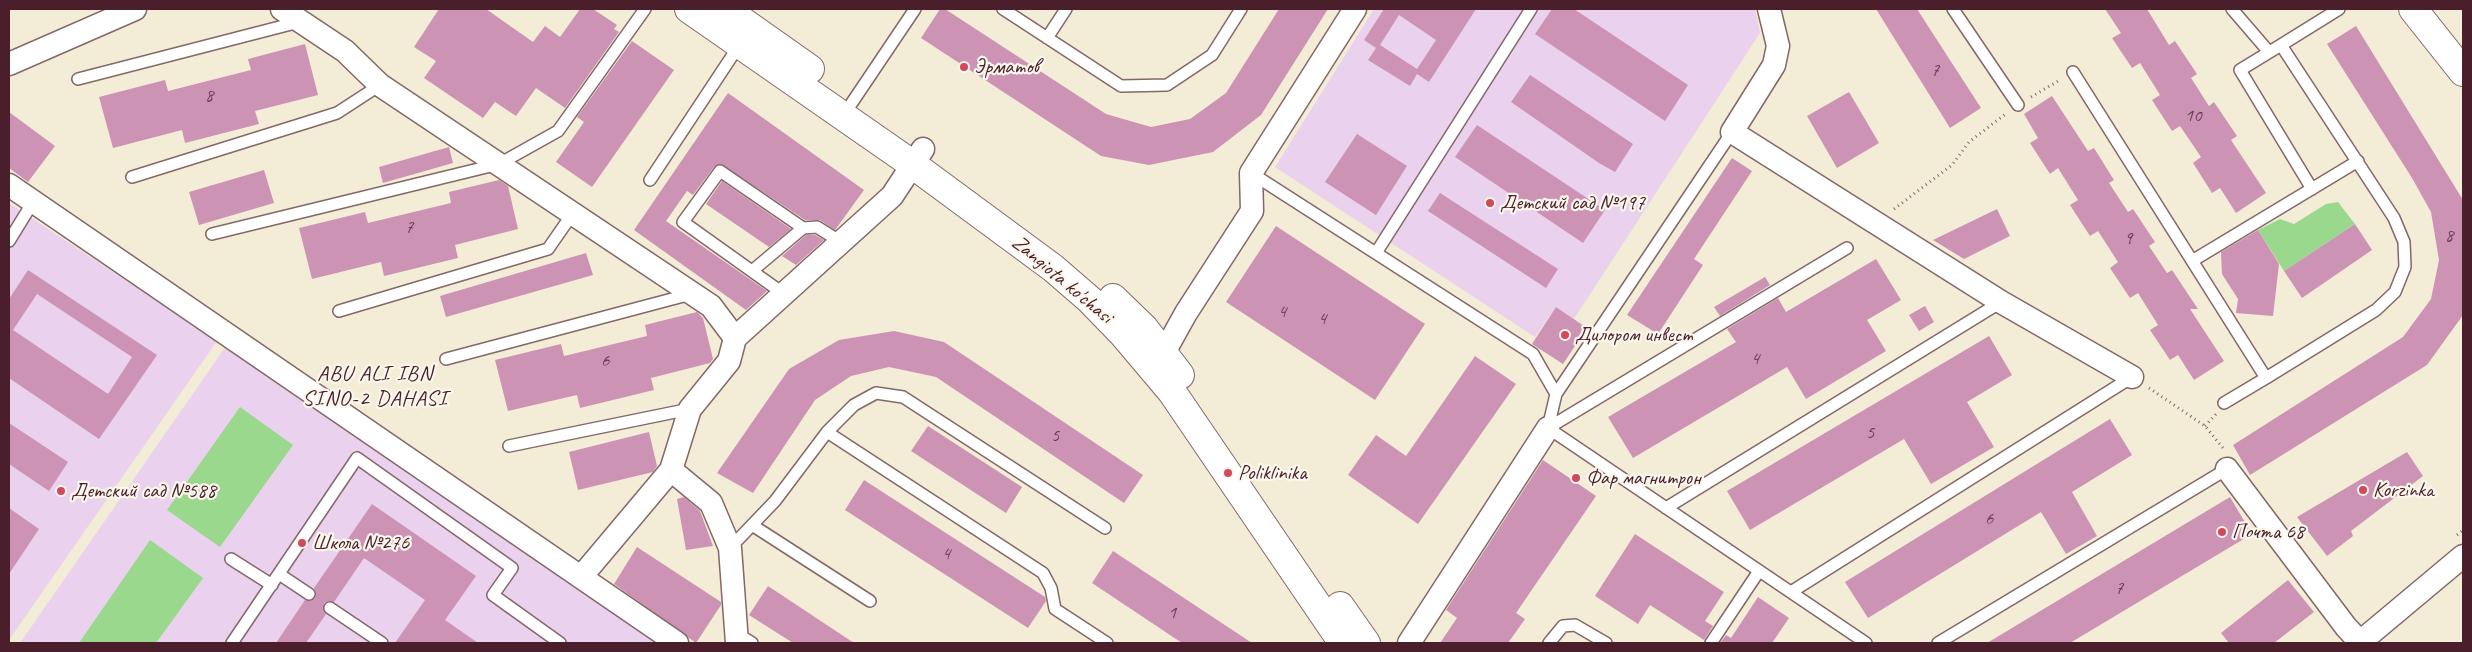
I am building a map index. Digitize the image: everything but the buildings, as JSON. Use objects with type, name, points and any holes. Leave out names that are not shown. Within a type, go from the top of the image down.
[{"type":"main road","name":"Zangiota ko'chasi","points":[[689,9],[740,44],[849,108]]},
{"type":"main road","name":"Zangiota ko'chasi","points":[[724,9],[849,108],[1061,251],[1122,306],[1159,361],[1235,484],[1343,643]]},
{"type":"main road","points":[[2413,9],[2463,72]]},
{"type":"main road","name":"Zangiota ko'chasi","points":[[1159,361],[1366,643]]},
{"type":"street","points":[[282,9],[345,51],[380,85],[711,306],[735,338]]},
{"type":"street","points":[[1159,361],[1252,211],[1251,173],[1355,9]]},
{"type":"street","points":[[1769,9],[1778,46],[1774,65],[1732,132],[1874,224],[2001,302],[2132,377]]},
{"type":"street","points":[[9,64],[125,11]]},
{"type":"street","points":[[581,577],[671,470],[690,409],[729,361],[735,338],[892,196],[918,156]]},
{"type":"street","points":[[9,185],[677,643]]},
{"type":"street","points":[[1409,643],[1548,428]]},
{"type":"street","points":[[2227,469],[2360,643],[2463,556]]},
{"type":"street","points":[[671,470],[711,504],[730,548],[741,640]]},
{"type":"lane","points":[[212,234],[499,164],[558,131],[645,9]]},
{"type":"lane","points":[[849,108],[916,9]]},
{"type":"lane","points":[[1003,9],[1121,86],[1167,85],[1212,55],[1241,9]]},
{"type":"lane","points":[[1047,38],[1066,9]]},
{"type":"lane","points":[[1376,253],[1531,9]]},
{"type":"lane","points":[[1952,9],[2018,105]]},
{"type":"lane","points":[[2232,9],[2269,52]]},
{"type":"lane","points":[[2312,189],[2240,70],[2339,9]]},
{"type":"lane","points":[[78,79],[301,21]]},
{"type":"lane","points":[[650,180],[740,44]]},
{"type":"lane","points":[[2224,403],[2376,310],[2395,292],[2405,267],[2404,242],[2394,218],[2281,45]]},
{"type":"lane","points":[[2073,72],[2266,378]]},
{"type":"lane","points":[[132,177],[337,113],[380,85]]},
{"type":"lane","points":[[1548,428],[1556,394],[1732,132]]},
{"type":"lane","points":[[2192,260],[2358,161]]},
{"type":"lane","points":[[784,294],[683,222],[720,171],[803,228]]},
{"type":"lane","points":[[1251,173],[1533,354],[1556,394]]},
{"type":"lane","points":[[9,241],[34,202]]},
{"type":"lane","points":[[339,311],[548,249],[573,213]]},
{"type":"lane","points":[[752,271],[803,228],[817,227],[842,242]]},
{"type":"lane","points":[[1548,428],[1847,248]]},
{"type":"lane","points":[[446,359],[692,293]]},
{"type":"lane","points":[[1666,508],[2001,302]]},
{"type":"lane","points":[[1791,592],[2132,377]]},
{"type":"lane","points":[[730,548],[775,501],[827,432],[854,405],[876,393],[903,397],[1105,528]]},
{"type":"lane","points":[[509,446],[690,409]]},
{"type":"lane","points":[[1548,428],[1866,643]]},
{"type":"lane","points":[[827,432],[1043,574],[1051,588],[1055,608],[1107,643]]},
{"type":"lane","points":[[232,643],[357,458],[512,568],[493,594],[560,643]]},
{"type":"lane","points":[[1938,643],[2227,469]]},
{"type":"lane","points":[[752,525],[870,601]]},
{"type":"lane","points":[[232,559],[272,585]]},
{"type":"lane","points":[[1711,643],[1759,571]]},
{"type":"lane","points":[[279,574],[309,594]]},
{"type":"lane","points":[[330,608],[382,643]]},
{"type":"lane","points":[[1548,643],[1563,626],[1575,625],[1606,643]]},
{"type":"path","points":[[1874,224],[1952,165],[1969,142],[2018,105],[2073,72]]},
{"type":"path","points":[[2132,377],[2205,426]]},
{"type":"shaded area","name":"Детский сад №197","points":[[1374,9],[1755,9],[1760,33],[1574,319],[1556,307],[1535,337],[1275,167]]},
{"type":"shaded area","name":"Детский сад №588","points":[[9,203],[217,341],[9,640]]},
{"type":"shaded area","name":"Школа №276","points":[[226,346],[659,643],[20,643]]},
{"type":"green space","points":[[2338,202],[2355,224],[2284,271],[2258,230],[2280,219],[2294,224],[2326,204]]},
{"type":"green space","points":[[240,407],[293,445],[220,547],[167,510]]},
{"type":"green space","points":[[150,540],[203,578],[156,643],[79,643]]},
{"type":"place","name":"Эрматов","points":[[964,67]]},
{"type":"place","name":"Детский сад №197","points":[[1490,203]]},
{"type":"place","name":"Дилором инвест","points":[[1565,335]]},
{"type":"place","name":"Poliklinika","points":[[1228,473]]},
{"type":"place","name":"Фар магнитрон","points":[[1576,478]]},
{"type":"place","name":"Korzinka","points":[[2363,490]]},
{"type":"place","name":"Детский сад №588","points":[[61,491]]},
{"type":"place","name":"Почта 68","points":[[2222,532]]},
{"type":"place","name":"Школа №276","points":[[302,543]]},
{"type":"district","name":"ABU ALI IBN SINO-2 DAHASI","points":[[375,386]]}]
